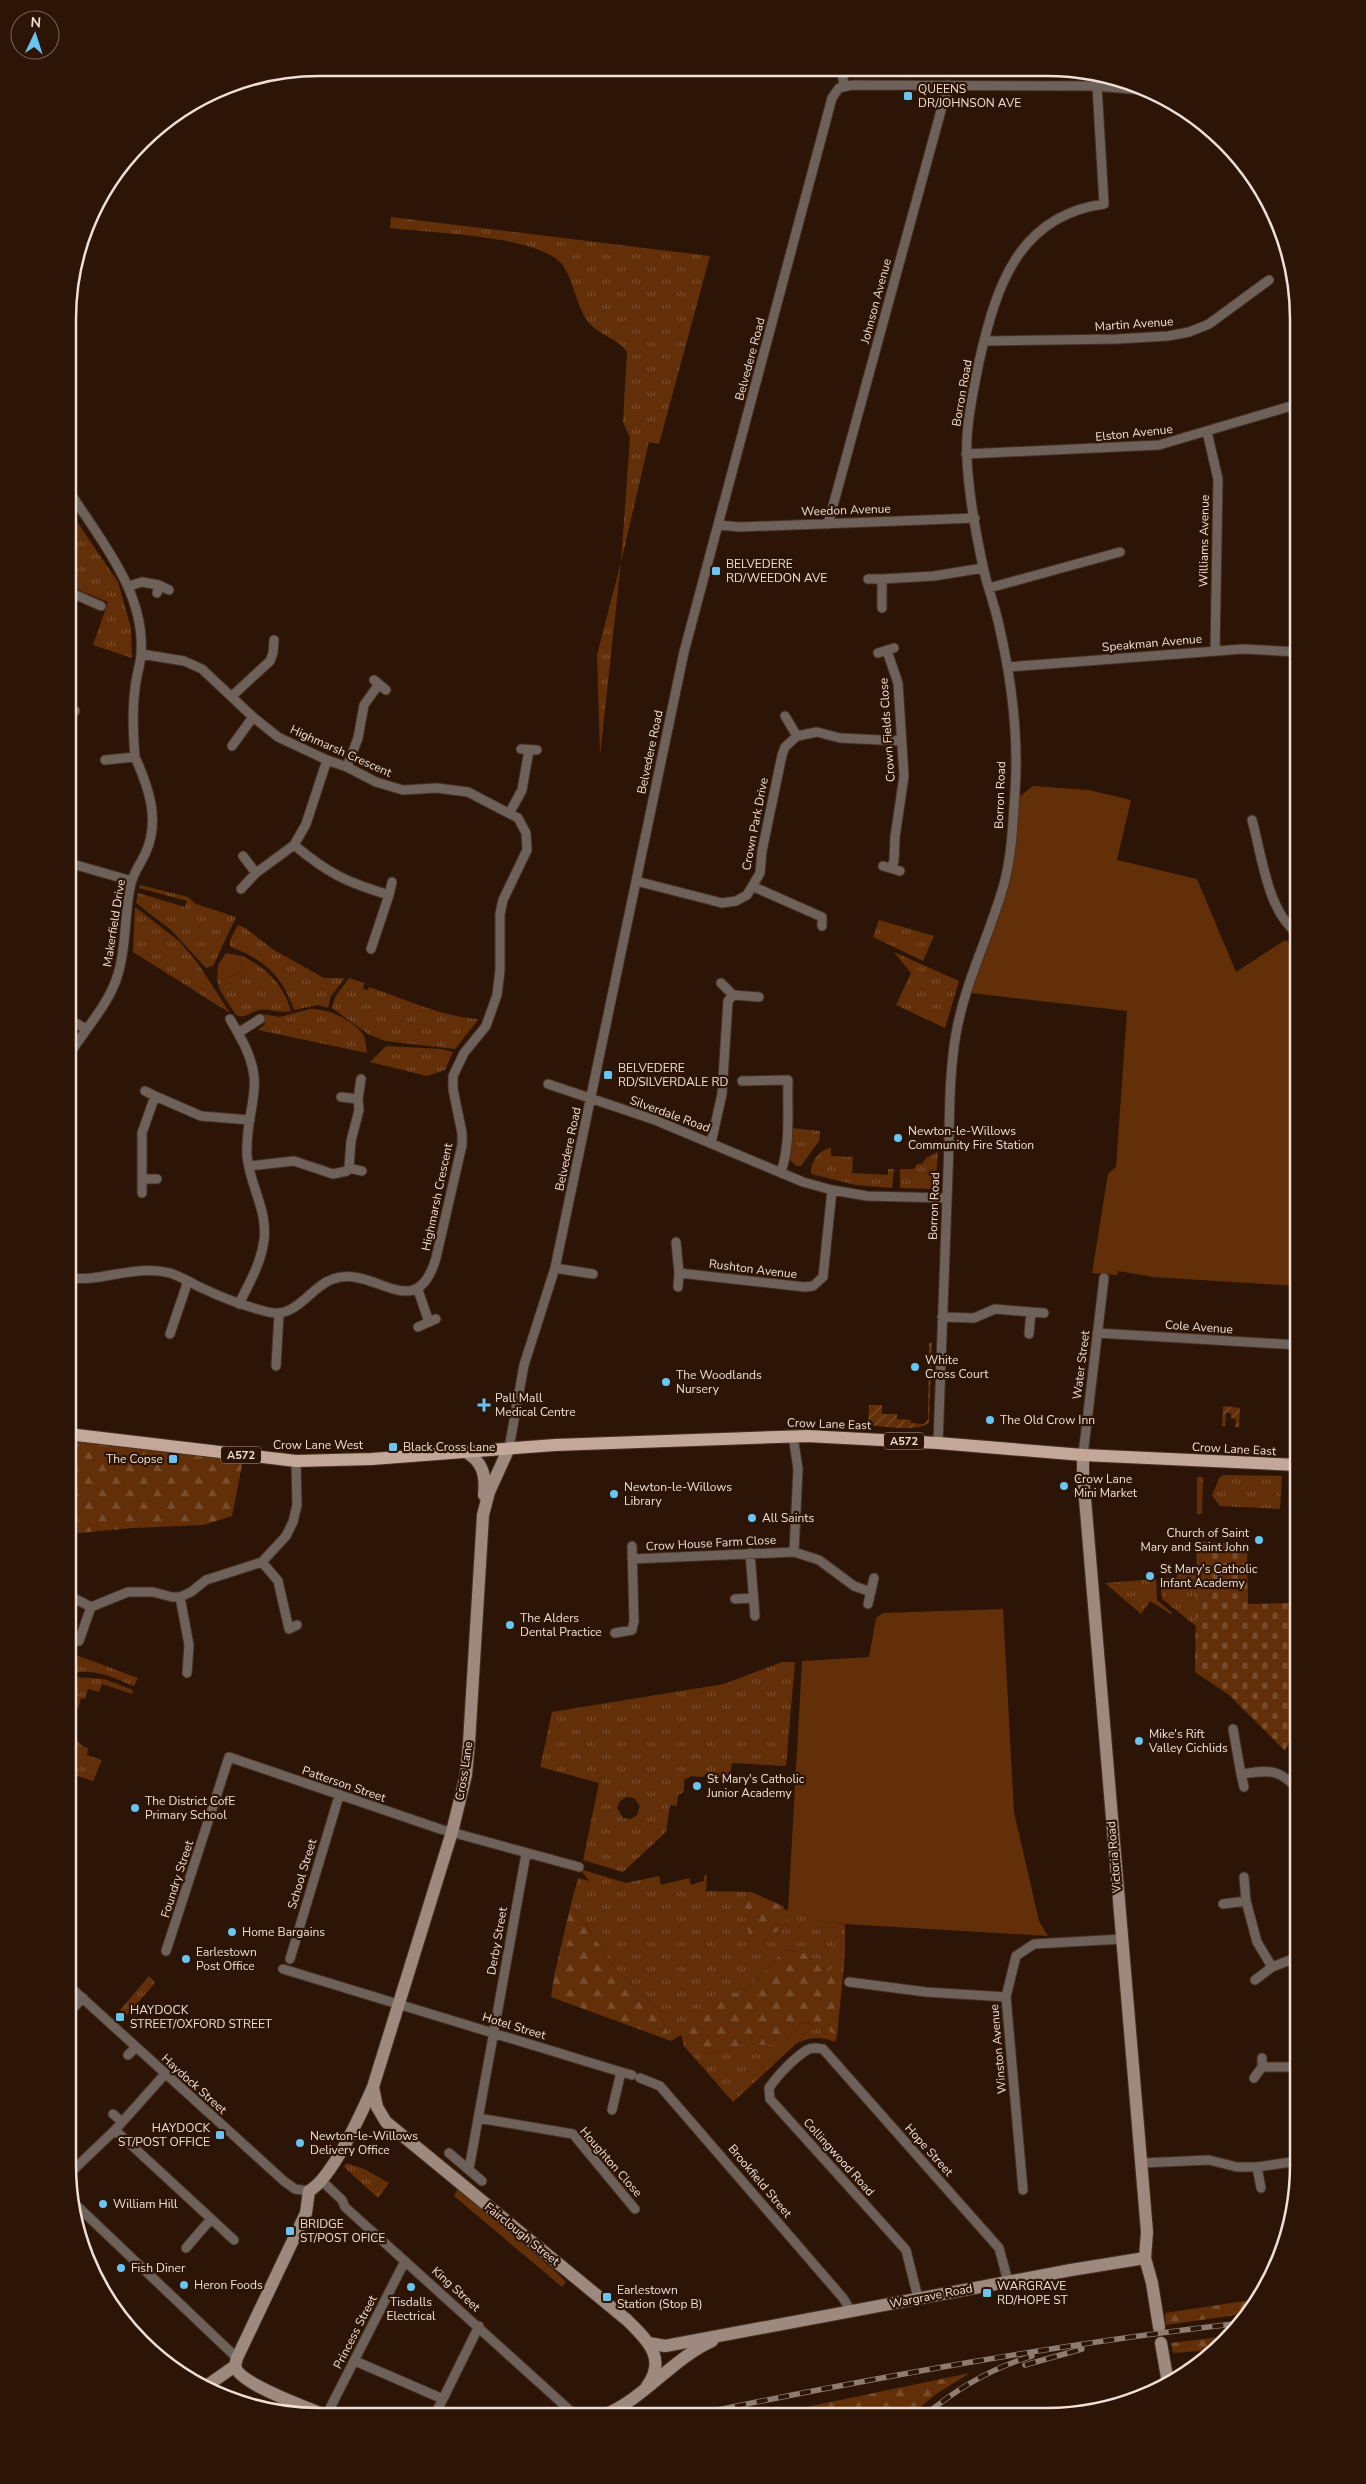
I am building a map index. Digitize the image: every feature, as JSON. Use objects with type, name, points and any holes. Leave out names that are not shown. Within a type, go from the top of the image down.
[{"type":"main road","name":"Crow Lane West","points":[[76,1435],[296,1460],[372,1459],[509,1448]]},
{"type":"main road","name":"Crow Lane East","points":[[509,1448],[793,1436],[938,1443],[1084,1455],[1290,1465]]},
{"type":"street","points":[[843,76],[844,86],[1097,86],[1122,88]]},
{"type":"street","name":"Johnson Avenue","points":[[828,524],[948,85]]},
{"type":"street","name":"Belvedere Road","points":[[509,1448],[524,1365],[555,1268],[684,652],[832,98],[844,86]]},
{"type":"street","name":"Borron Road","points":[[938,1443],[955,1036],[965,993],[1004,884],[1016,778],[1008,667],[984,568],[975,518],[966,454],[968,427],[984,341],[1001,282],[1012,261],[1024,247],[1054,223],[1072,213],[1104,204],[1097,86]]},
{"type":"street","name":"Martin Avenue","points":[[984,341],[1117,339],[1168,336],[1189,332],[1208,324],[1269,280]]},
{"type":"street","name":"Elston Avenue","points":[[966,454],[1128,448],[1159,445],[1290,406]]},
{"type":"street","name":"Williams Avenue","points":[[1207,432],[1218,479],[1214,651]]},
{"type":"street","name":"Makerfield Drive","points":[[76,502],[129,586],[139,619],[141,654],[135,690],[132,727],[135,757],[145,780],[153,818],[150,841],[132,881],[126,915],[123,955],[118,975],[110,994],[76,1044]]},
{"type":"street","name":"Weedon Avenue","points":[[718,525],[740,527],[975,518]]},
{"type":"street","points":[[989,588],[1120,552]]},
{"type":"street","points":[[868,579],[934,576],[984,568]]},
{"type":"street","points":[[882,579],[882,608]]},
{"type":"street","points":[[129,586],[142,582],[158,589],[169,590]]},
{"type":"street","points":[[76,595],[102,606]]},
{"type":"street","points":[[232,696],[270,661],[273,654],[274,640]]},
{"type":"street","name":"Speakman Avenue","points":[[1008,667],[1214,651],[1259,649],[1290,651]]},
{"type":"street","name":"Crown Fields Close","points":[[886,651],[894,667],[898,682],[904,788],[891,868]]},
{"type":"street","name":"Highmarsh Crescent","points":[[141,654],[172,658],[194,665],[208,673],[253,717],[278,737],[327,760],[347,766],[376,782],[403,790],[437,788],[468,792],[510,812],[518,818],[523,826],[527,850],[503,900],[500,914],[500,970],[492,1016],[482,1032],[464,1053],[453,1076],[452,1089],[462,1133],[462,1145],[431,1275],[418,1290]]},
{"type":"street","points":[[347,766],[358,738],[364,705],[379,685]]},
{"type":"street","points":[[784,716],[797,736],[817,732],[840,738],[901,741]]},
{"type":"street","points":[[232,746],[253,717]]},
{"type":"street","name":"Crown Park Drive","points":[[636,881],[722,903],[742,898],[754,887],[760,873],[762,851],[782,755],[786,746],[797,736]]},
{"type":"street","points":[[510,812],[522,790],[529,750]]},
{"type":"street","points":[[105,760],[135,757]]},
{"type":"street","points":[[241,889],[256,873],[294,845],[306,824],[327,760]]},
{"type":"street","points":[[1252,820],[1274,902],[1282,917],[1290,926]]},
{"type":"street","points":[[294,845],[322,869],[349,883],[389,896]]},
{"type":"street","points":[[243,856],[256,873]]},
{"type":"street","points":[[76,865],[132,881]]},
{"type":"street","points":[[371,949],[392,882]]},
{"type":"street","points":[[754,887],[823,918]]},
{"type":"street","points":[[722,983],[733,995],[759,997]]},
{"type":"street","points":[[711,1143],[722,1094],[728,1001],[733,995]]},
{"type":"street","points":[[230,1019],[254,1068],[256,1094],[250,1120],[247,1155],[262,1212],[264,1238],[260,1259],[239,1304]]},
{"type":"street","points":[[238,1033],[260,1019]]},
{"type":"street","points":[[76,1023],[86,1029]]},
{"type":"street","points":[[249,1166],[286,1160],[302,1162],[333,1174],[347,1171],[349,1168],[351,1142],[359,1110],[358,1099],[361,1079]]},
{"type":"street","points":[[742,1082],[788,1080],[787,1137],[785,1159],[780,1172]]},
{"type":"street","name":"Silverdale Road","points":[[548,1084],[655,1120],[780,1172],[832,1190],[867,1196],[947,1198]]},
{"type":"street","points":[[145,1091],[200,1116],[250,1120]]},
{"type":"street","points":[[142,1193],[142,1133],[154,1096]]},
{"type":"street","points":[[340,1097],[358,1099]]},
{"type":"street","points":[[349,1168],[362,1171]]},
{"type":"street","points":[[142,1178],[157,1179]]},
{"type":"street","name":"Rushton Avenue","points":[[679,1273],[805,1287],[813,1286],[823,1277],[832,1190]]},
{"type":"street","points":[[676,1242],[679,1273],[678,1287]]},
{"type":"street","points":[[555,1268],[593,1274]]},
{"type":"street","points":[[76,1278],[95,1278],[147,1270],[172,1274],[239,1304],[279,1314],[289,1310],[322,1284],[339,1277],[357,1278],[404,1291],[418,1290],[433,1320],[418,1327]]},
{"type":"street","name":"Water Street","points":[[1084,1455],[1104,1278]]},
{"type":"street","points":[[170,1334],[188,1281]]},
{"type":"street","points":[[942,1317],[968,1318],[994,1309],[1044,1313]]},
{"type":"street","points":[[1029,1334],[1031,1312]]},
{"type":"street","points":[[276,1366],[279,1314]]},
{"type":"street","name":"Cole Avenue","points":[[1097,1332],[1290,1344]]},
{"type":"street","name":"Crow House Farm Close","points":[[632,1559],[794,1552],[798,1476],[793,1436]]},
{"type":"street","name":"Cross Lane","points":[[322,2181],[356,2124],[372,2087],[452,1832],[466,1775],[483,1515],[489,1492],[509,1448]]},
{"type":"street","points":[[464,1451],[479,1461],[484,1474],[483,1515]]},
{"type":"street","name":"Victoria Road","points":[[1084,1455],[1083,1475],[1148,2239],[1145,2258]]},
{"type":"street","points":[[79,1641],[91,1607],[128,1592],[153,1592],[180,1597],[191,1592],[206,1580],[262,1562],[286,1536],[293,1522],[296,1505],[296,1460]]},
{"type":"street","name":"Crow House Farm Close","points":[[615,1633],[632,1630],[634,1621],[632,1546]]},
{"type":"street","points":[[794,1552],[819,1560],[854,1586],[871,1592]]},
{"type":"street","points":[[750,1553],[755,1616]]},
{"type":"street","points":[[262,1562],[278,1582],[292,1630]]},
{"type":"street","points":[[868,1604],[874,1578]]},
{"type":"street","points":[[180,1597],[189,1645],[187,1673]]},
{"type":"street","points":[[735,1599],[753,1598]]},
{"type":"street","points":[[76,1599],[91,1607]]},
{"type":"street","points":[[1233,1729],[1244,1787]]},
{"type":"street","name":"Patterson Street","points":[[229,1757],[339,1796],[452,1832],[526,1854],[579,1867]]},
{"type":"street","name":"Foundry Street","points":[[166,1951],[229,1757]]},
{"type":"street","points":[[1241,1774],[1267,1770],[1277,1773],[1290,1782]]},
{"type":"street","name":"School Street","points":[[290,1959],[339,1796]]},
{"type":"street","name":"Derby Street","points":[[469,2169],[526,1854]]},
{"type":"street","points":[[1244,1877],[1246,1902],[1257,1942],[1272,1967]]},
{"type":"street","points":[[1223,1904],[1246,1902]]},
{"type":"street","name":"Winston Avenue","points":[[1023,2190],[1006,1997],[1016,1956],[1034,1944],[1122,1939]]},
{"type":"street","points":[[1255,1980],[1272,1967],[1290,1959]]},
{"type":"street","name":"Hotel Street","points":[[283,1969],[636,2077]]},
{"type":"street","points":[[849,1982],[926,1992],[1006,1997]]},
{"type":"street","name":"Haydock Street","points":[[76,1992],[285,2182],[295,2189],[309,2191]]},
{"type":"street","points":[[76,2005],[83,1998]]},
{"type":"street","points":[[128,2055],[136,2047]]},
{"type":"street","name":"Hope Street","points":[[814,2048],[823,2050],[999,2248],[1008,2281]]},
{"type":"street","name":"Collingwood Road","points":[[814,2048],[807,2049],[774,2079],[769,2088],[770,2099],[906,2250],[918,2298]]},
{"type":"street","points":[[1254,2078],[1262,2063],[1283,2068],[1290,2066]]},
{"type":"street","points":[[612,2110],[622,2072]]},
{"type":"street","points":[[76,2167],[116,2130],[165,2074]]},
{"type":"street","name":"Brookfield Street","points":[[636,2077],[660,2086],[844,2298],[851,2311]]},
{"type":"street","name":"Fairclough Street","points":[[372,2087],[377,2107],[386,2122],[627,2320],[649,2343],[655,2367],[652,2379],[647,2386]]},
{"type":"street","points":[[113,2114],[122,2122]]},
{"type":"street","name":"Houghton Close","points":[[478,2118],[573,2134],[635,2209]]},
{"type":"street","points":[[356,2124],[370,2119],[386,2122]]},
{"type":"street","points":[[116,2130],[234,2240]]},
{"type":"street","points":[[450,2153],[482,2181]]},
{"type":"street","points":[[1142,2163],[1208,2160],[1237,2167],[1257,2167],[1290,2161]]},
{"type":"street","points":[[1257,2167],[1261,2188]]},
{"type":"street","points":[[211,2382],[236,2362],[306,2214],[309,2191],[322,2181]]},
{"type":"street","name":"King Street","points":[[322,2181],[342,2200],[346,2207],[567,2408]]},
{"type":"street","points":[[80,2209],[236,2362],[238,2374],[249,2382],[308,2407]]},
{"type":"street","points":[[186,2248],[211,2219]]},
{"type":"street","points":[[1145,2258],[1152,2283],[1158,2326]]},
{"type":"street","name":"Wargrave Road","points":[[649,2343],[665,2346],[1008,2281],[1145,2258]]},
{"type":"street","name":"Princess Street","points":[[330,2408],[406,2261]]},
{"type":"street","points":[[439,2408],[479,2326]]},
{"type":"street","points":[[618,2408],[701,2346],[732,2332]]},
{"type":"street","points":[[1161,2343],[1167,2376]]},
{"type":"street","points":[[355,2361],[443,2399]]},
{"type":"street","points":[[292,2406],[294,2401]]},
{"type":"green space","points":[[391,217],[710,256],[659,444],[649,442],[621,562],[630,438],[623,422],[627,352],[618,343],[591,325],[586,319],[565,268],[548,254],[529,246],[506,241],[390,228]]},
{"type":"green space","points":[[76,520],[118,582],[131,628],[132,658],[93,645],[108,602],[76,589]]},
{"type":"green space","points":[[621,562],[600,756],[597,655]]},
{"type":"green space","points":[[1033,786],[1089,790],[1131,800],[1117,860],[1197,879],[1236,972],[1285,940],[1290,942],[1290,1286],[1153,1277],[1118,1271],[1117,1275],[1092,1273],[1108,1174],[1116,1167],[1127,1011],[971,993],[1008,890],[1019,797]]},
{"type":"green space","points":[[140,885],[188,897],[196,904],[236,917],[213,966],[206,968],[171,930],[136,903],[138,893],[185,907],[187,901],[139,888]]},
{"type":"green space","points":[[135,907],[179,941],[197,962],[230,1013],[133,952]]},
{"type":"green space","points":[[879,920],[934,936],[923,961],[873,937]]},
{"type":"green space","points":[[238,925],[245,928],[274,950],[324,978],[345,978],[331,996],[328,1008],[318,1005],[294,1010],[287,993],[273,972],[251,956],[230,946],[230,940]]},
{"type":"green space","points":[[894,952],[959,981],[945,1028],[896,1005],[911,973]]},
{"type":"green space","points":[[226,953],[242,956],[240,973],[217,981],[218,965]]},
{"type":"green space","points":[[242,956],[259,966],[273,978],[288,1001],[291,1011],[262,1010],[245,1016],[236,1015],[221,992],[217,981],[240,973]]},
{"type":"green space","points":[[349,978],[364,983],[363,989],[368,990],[369,987],[424,1007],[452,1015],[479,1019],[455,1049],[385,1041],[368,1034],[332,1008],[335,997]]},
{"type":"green space","points":[[310,1009],[332,1013],[353,1024],[363,1034],[367,1053],[258,1030],[265,1024],[262,1014],[280,1017]]},
{"type":"green space","points":[[386,1046],[441,1049],[453,1052],[445,1070],[427,1076],[370,1062]]},
{"type":"green space","points":[[792,1128],[820,1131],[819,1141],[801,1166],[796,1166],[790,1160]]},
{"type":"green space","points":[[831,1148],[831,1156],[853,1157],[852,1173],[888,1175],[888,1169],[894,1169],[892,1188],[856,1185],[811,1174],[812,1165],[816,1157],[823,1151]]},
{"type":"green space","points":[[938,1152],[935,1189],[900,1188],[900,1169],[914,1169],[917,1164],[922,1164],[926,1158]]},
{"type":"green space","points":[[929,1343],[932,1343],[929,1422],[918,1427],[909,1428],[868,1425],[869,1405],[882,1405],[882,1414],[897,1414],[897,1419],[911,1420],[911,1423],[924,1424],[928,1419]]},
{"type":"green space","points":[[1223,1406],[1240,1408],[1239,1427],[1235,1427],[1236,1419],[1231,1418],[1231,1413],[1226,1413],[1225,1426],[1222,1426]]},
{"type":"green space","points":[[76,1441],[243,1460],[232,1516],[204,1525],[133,1528],[76,1533]]},
{"type":"green space","points":[[1224,1475],[1282,1476],[1280,1509],[1220,1506],[1212,1496],[1219,1478]]},
{"type":"green space","points":[[1197,1477],[1203,1477],[1202,1513],[1197,1515]]},
{"type":"green space","points":[[1197,1541],[1247,1545],[1248,1604],[1290,1603],[1290,1740],[1285,1751],[1229,1695],[1195,1672]]},
{"type":"green space","points":[[1197,1569],[1196,1626],[1162,1599],[1160,1579],[1177,1577],[1177,1570]]},
{"type":"green space","points":[[1156,1579],[1157,1600],[1171,1614],[1150,1601],[1141,1614],[1105,1583]]},
{"type":"green space","points":[[1003,1609],[1014,1812],[1039,1921],[1048,1936],[845,1924],[825,1922],[788,1911],[802,1661],[869,1657],[876,1618],[883,1613]]},
{"type":"green space","points":[[76,1655],[138,1678],[134,1686],[102,1674],[76,1673]]},
{"type":"green space","points":[[782,1662],[795,1662],[786,1766],[732,1763],[729,1779],[714,1778],[713,1775],[706,1774],[702,1777],[691,1776],[684,1780],[684,1792],[678,1795],[677,1806],[670,1805],[666,1832],[623,1872],[583,1860],[599,1783],[540,1767],[552,1712],[724,1684]],"holes":[[[626,1797],[634,1798],[640,1806],[637,1815],[631,1819],[623,1818],[617,1808],[620,1801]]]},
{"type":"green space","points":[[76,1677],[104,1679],[133,1690],[132,1694],[102,1684],[99,1692],[88,1689],[85,1699],[81,1698],[78,1709],[76,1708]]},
{"type":"green space","points":[[76,1738],[79,1743],[88,1748],[87,1755],[102,1760],[93,1781],[76,1776]]},
{"type":"green space","points":[[580,1869],[626,1883],[659,1876],[661,1885],[689,1878],[691,1885],[704,1881],[704,1876],[707,1874],[706,1891],[751,1892],[742,1908],[789,1924],[784,1909],[825,1922],[845,1924],[845,1954],[827,1975],[805,1953],[785,1950],[741,1994],[703,2055],[741,2045],[783,2045],[802,2022],[822,2027],[837,2036],[835,2042],[816,2038],[797,2043],[733,2102],[684,2046],[681,2035],[671,2041],[658,2009],[616,1969],[571,1904],[578,1878],[589,1881]]},
{"type":"green space","points":[[751,1892],[783,1906],[789,1924],[776,1932],[750,1938],[742,1908]]},
{"type":"green space","points":[[571,1904],[616,1969],[658,2009],[671,2041],[551,1997]]},
{"type":"green space","points":[[785,1950],[805,1953],[827,1974],[845,1954],[837,2036],[822,2027],[802,2022],[783,2045],[742,2045],[703,2055],[682,2035],[694,2014],[720,1990],[741,1994]]},
{"type":"green space","points":[[149,1976],[155,1983],[127,2015],[120,2010]]},
{"type":"green space","points":[[346,2163],[364,2169],[389,2183],[378,2198],[344,2167]]},
{"type":"green space","points":[[458,2188],[556,2272],[566,2282],[562,2287],[454,2196]]},
{"type":"green space","points":[[1249,2300],[1239,2315],[1166,2325],[1165,2313]]},
{"type":"green space","points":[[1219,2337],[1204,2351],[1173,2353],[1171,2343]]},
{"type":"green space","points":[[970,2373],[936,2394],[919,2408],[802,2408]]},
{"type":"railway","points":[[728,2408],[966,2363],[1103,2341],[1231,2324]]},
{"type":"railway","points":[[1025,2365],[1082,2349]]},
{"type":"railway","points":[[935,2408],[975,2380],[1032,2356]]},
{"type":"place","name":"QUEENS DR/JOHNSON AVE","points":[[908,96]]},
{"type":"place","name":"BELVEDERE RD/WEEDON AVE","points":[[716,571]]},
{"type":"place","name":"BELVEDERE RD/SILVERDALE RD","points":[[608,1075]]},
{"type":"place","name":"Newton-le-Willows Community Fire Station","points":[[898,1138]]},
{"type":"place","name":"White Cross Court","points":[[915,1367]]},
{"type":"place","name":"The Woodlands Nursery","points":[[666,1382]]},
{"type":"place","name":"Pall Mall Medical Centre","points":[[484,1405]]},
{"type":"place","name":"The Old Crow Inn","points":[[990,1420]]},
{"type":"place","name":"Black Cross Lane","points":[[393,1447]]},
{"type":"place","name":"The Copse","points":[[173,1459]]},
{"type":"place","name":"Crow Lane Mini Market","points":[[1064,1486]]},
{"type":"place","name":"Newton-le-Willows Library","points":[[614,1494]]},
{"type":"place","name":"All Saints","points":[[752,1518]]},
{"type":"place","name":"Church of Saint Mary and Saint John","points":[[1259,1540]]},
{"type":"place","name":"St Mary's Catholic Infant Academy","points":[[1150,1576]]},
{"type":"place","name":"The Alders Dental Practice","points":[[510,1625]]},
{"type":"place","name":"Mike's Rift Valley Cichlids","points":[[1139,1741]]},
{"type":"place","name":"St Mary's Catholic Junior Academy","points":[[697,1786]]},
{"type":"place","name":"The District CofE Primary School","points":[[135,1808]]},
{"type":"place","name":"Home Bargains","points":[[232,1932]]},
{"type":"place","name":"Earlestown Post Office","points":[[186,1959]]},
{"type":"place","name":"HAYDOCK STREET/OXFORD STREET","points":[[120,2017]]},
{"type":"place","name":"HAYDOCK ST/POST OFFICE","points":[[220,2135]]},
{"type":"place","name":"Newton-le-Willows Delivery Office","points":[[300,2143]]},
{"type":"place","name":"William Hill","points":[[103,2204]]},
{"type":"place","name":"BRIDGE ST/POST OFICE","points":[[290,2231]]},
{"type":"place","name":"Fish Diner","points":[[121,2268]]},
{"type":"place","name":"Heron Foods","points":[[184,2285]]},
{"type":"place","name":"Tisdalls Electrical","points":[[411,2287]]},
{"type":"place","name":"WARGRAVE RD/HOPE ST","points":[[987,2293]]},
{"type":"place","name":"Earlestown Station (Stop B)","points":[[607,2297]]}]
